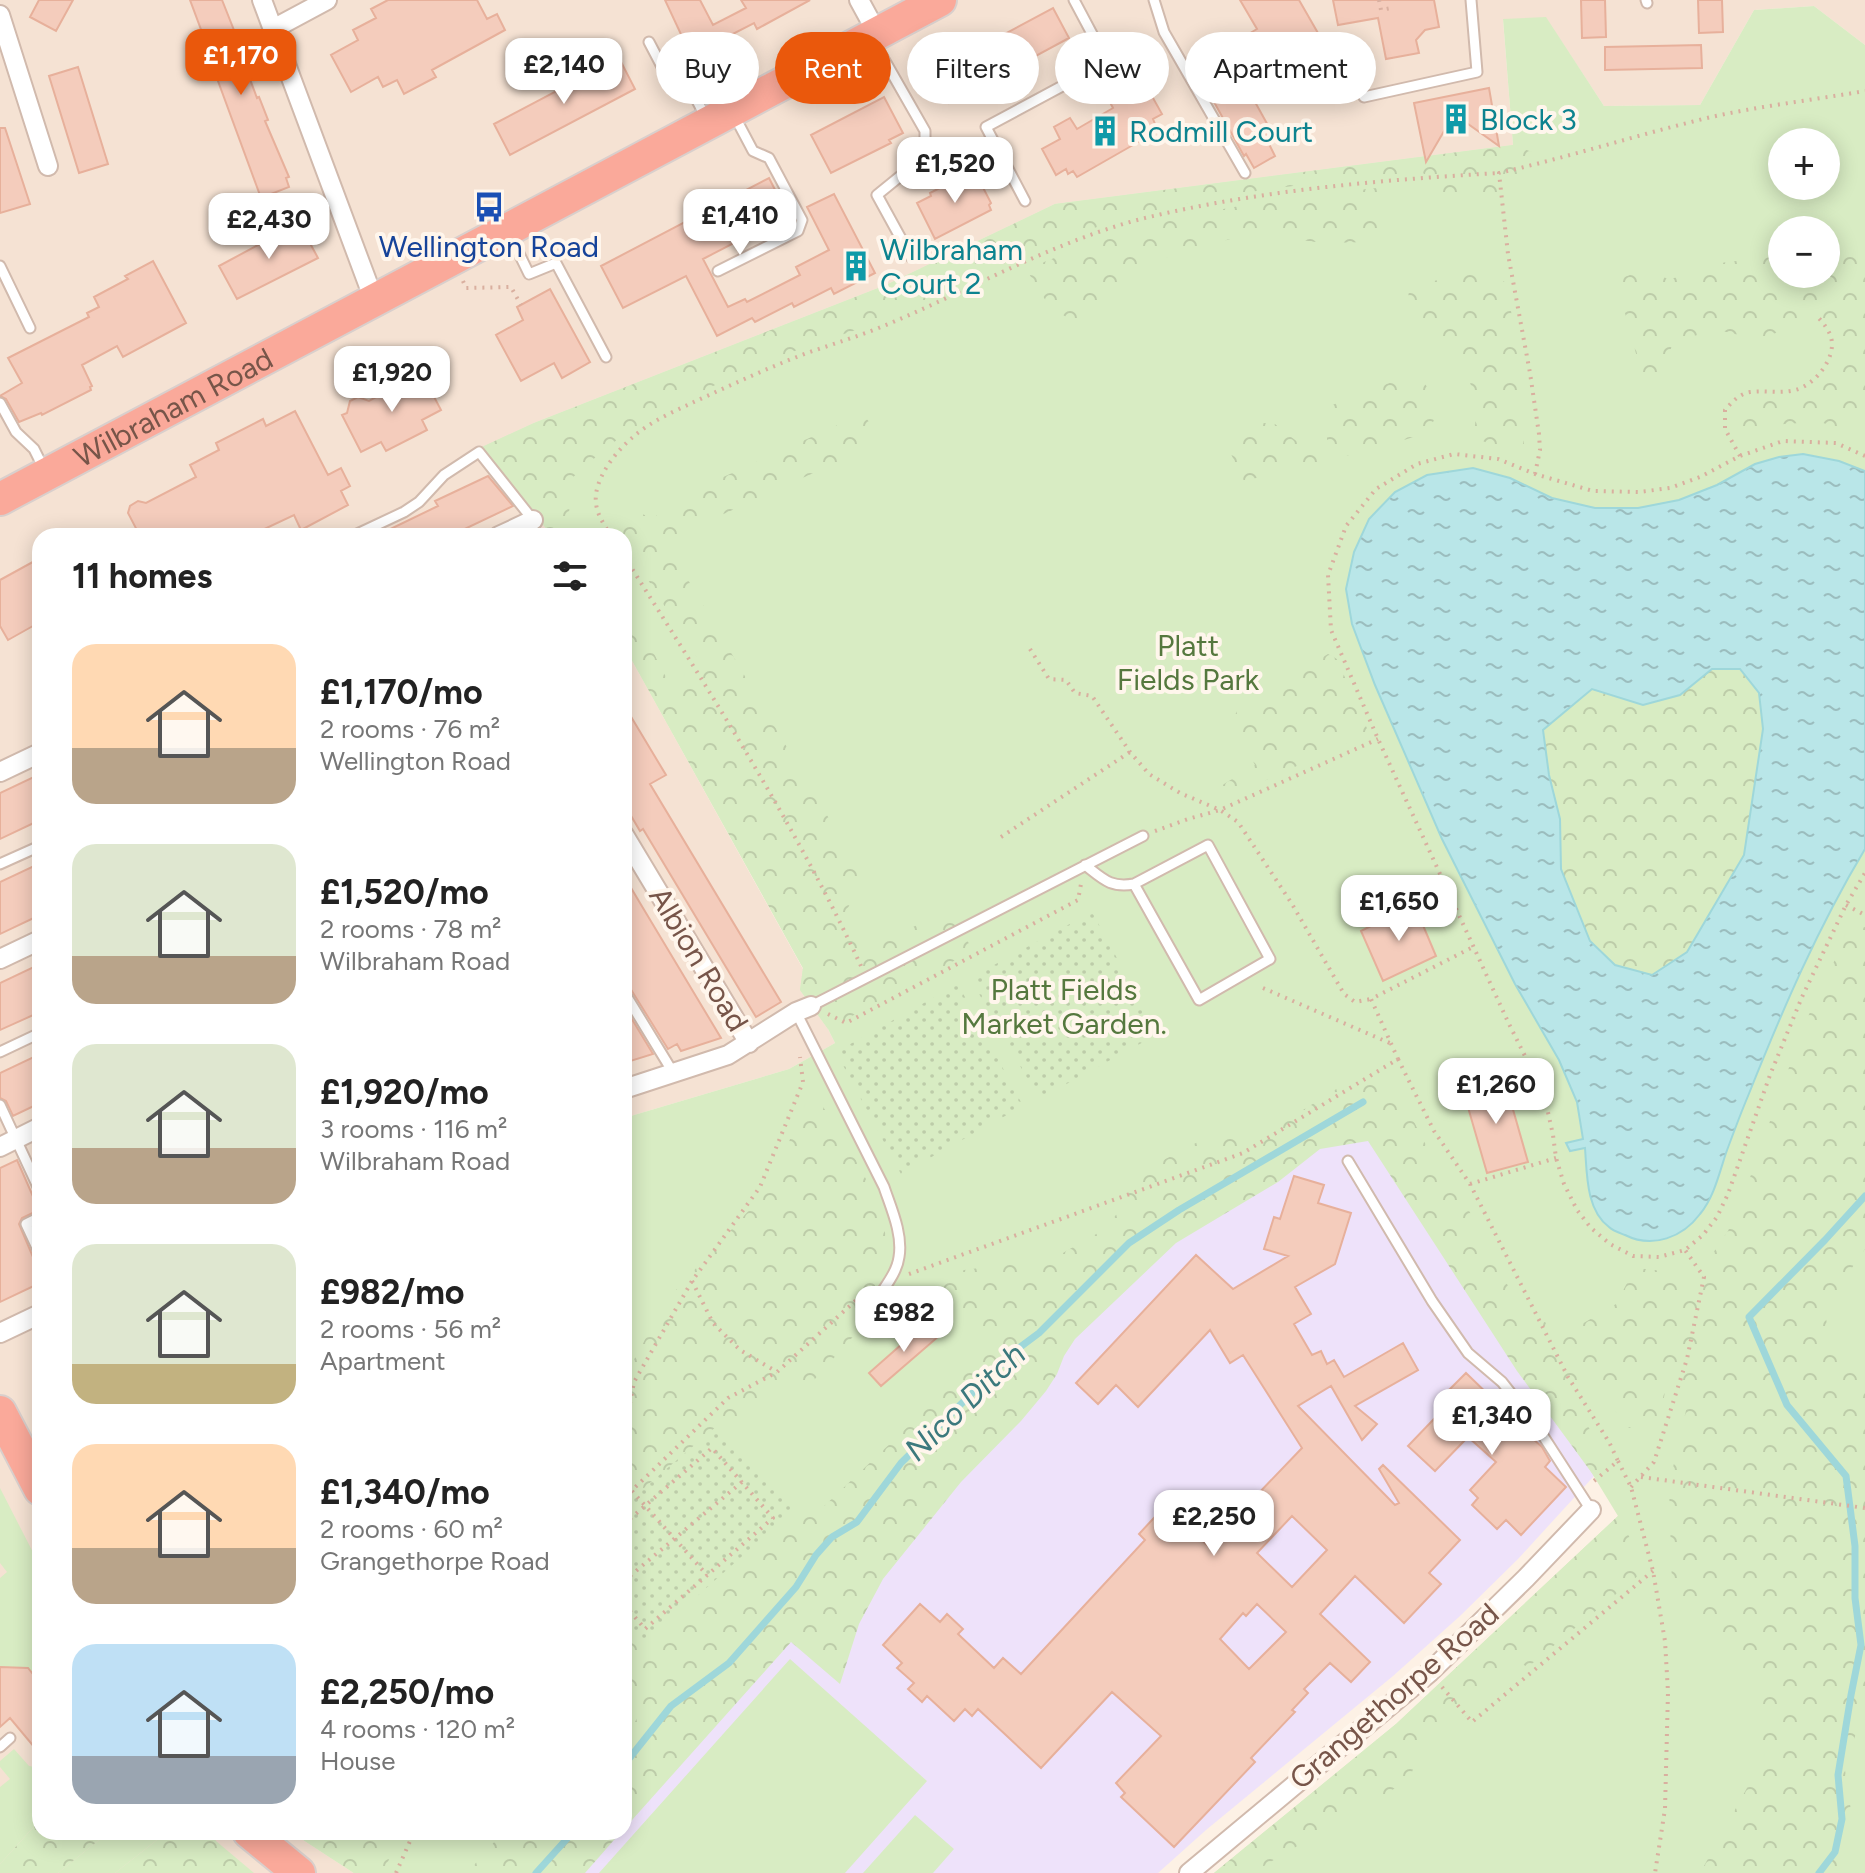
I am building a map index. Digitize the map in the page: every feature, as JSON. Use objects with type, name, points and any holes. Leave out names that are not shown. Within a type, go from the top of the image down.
[{"type":"highway","name":"Wilbraham Road","points":[[880,32],[940,0]]},
{"type":"highway","name":"Wilbraham Road","points":[[0,499],[775,88]]},
{"type":"highway","points":[[0,1412],[32,1474]]},
{"type":"highway","points":[[259,1840],[299,1873]]},
{"type":"street","points":[[262,0],[374,300]]},
{"type":"street","points":[[273,29],[327,0]]},
{"type":"street","points":[[859,0],[873,32]]},
{"type":"street","points":[[0,15],[48,166]]},
{"type":"street","points":[[516,528],[533,520]]},
{"type":"street","points":[[0,772],[32,757]]},
{"type":"street","name":"Albion Road","points":[[632,853],[749,1043]]},
{"type":"street","points":[[0,959],[32,944]]},
{"type":"street","points":[[632,1087],[728,1055],[804,1009]]},
{"type":"street","points":[[8,1143],[32,1131]]},
{"type":"street","points":[[0,1333],[32,1318]]},
{"type":"street","name":"Grangethorpe Road","points":[[1189,1873],[1430,1672],[1591,1510]]},
{"type":"lane","points":[[1025,201],[986,127],[1107,62],[1074,0]]},
{"type":"lane","points":[[1154,0],[1164,32],[1245,173]]},
{"type":"lane","points":[[1376,94],[1477,72],[1471,0]]},
{"type":"lane","points":[[649,42],[670,82],[691,89],[753,151],[769,158],[802,220],[798,231],[718,271]]},
{"type":"lane","points":[[891,67],[925,131],[925,150],[909,169],[877,195],[911,257]]},
{"type":"lane","points":[[507,230],[529,274],[556,263],[606,357]]},
{"type":"lane","points":[[0,266],[30,328]]},
{"type":"lane","points":[[0,403],[16,432],[34,449],[47,474]]},
{"type":"lane","points":[[369,528],[412,507],[444,475],[479,452],[533,520]]},
{"type":"lane","points":[[878,1298],[894,1273],[900,1238],[878,1174],[804,1009],[1143,836]]},
{"type":"lane","points":[[1085,865],[1108,883],[1121,887],[1134,884],[1208,845],[1270,959],[1199,1000],[1134,884]]},
{"type":"lane","points":[[0,864],[32,850]]},
{"type":"lane","points":[[632,1005],[674,1074]]},
{"type":"lane","points":[[0,1052],[32,1037]]},
{"type":"lane","points":[[0,1105],[8,1143],[32,1179]]},
{"type":"lane","points":[[1348,1161],[1432,1301],[1468,1353],[1502,1382],[1538,1428],[1591,1510]]},
{"type":"lane","points":[[32,1221],[26,1224],[32,1237]]},
{"type":"lane","points":[[0,1747],[10,1738]]},
{"type":"path","points":[[1379,0],[1381,10],[1391,8]]},
{"type":"path","points":[[606,528],[596,503],[598,486],[608,465],[633,437],[665,416],[719,390],[877,328],[1086,236],[1145,218],[1240,199],[1322,187],[1499,173],[1711,117],[1865,91]]},
{"type":"path","points":[[1499,173],[1508,254],[1539,434],[1540,450],[1535,474]]},
{"type":"path","points":[[451,260],[466,288],[511,287],[521,305]]},
{"type":"path","points":[[1740,456],[1725,429],[1725,410],[1736,398],[1749,392],[1781,393],[1811,384],[1826,363],[1832,345],[1829,331],[1816,315]]},
{"type":"path","points":[[1865,456],[1836,443],[1783,441],[1740,456],[1700,477],[1670,488],[1639,492],[1593,491],[1535,474],[1498,459],[1454,454],[1417,464],[1376,489],[1346,526],[1328,575],[1331,630],[1473,947],[1544,1094],[1564,1184],[1577,1210],[1591,1228],[1610,1244],[1633,1256],[1659,1257],[1685,1250],[1703,1235],[1717,1217],[1796,1010],[1846,905],[1865,873]]},
{"type":"path","points":[[632,569],[805,854],[866,978]]},
{"type":"path","points":[[1030,649],[1049,679],[1066,680],[1075,693],[1092,696],[1149,774],[1238,822],[1292,904],[1344,994],[1355,1002],[1371,999],[1473,947]]},
{"type":"path","points":[[1143,836],[1220,810],[1378,739]]},
{"type":"path","points":[[1001,837],[1130,752]]},
{"type":"path","points":[[804,1009],[846,1023],[1078,900],[1085,865]]},
{"type":"path","points":[[1846,905],[1865,915]]},
{"type":"path","points":[[1263,988],[1392,1044]]},
{"type":"path","points":[[1371,999],[1434,1131],[1470,1184],[1568,1377],[1609,1442],[1631,1487],[1653,1571],[1665,1641],[1668,1692],[1665,1809],[1655,1873]]},
{"type":"path","points":[[632,1393],[634,1382],[692,1281],[760,1187],[803,1082],[800,1054]]},
{"type":"path","points":[[707,1575],[632,1491],[728,1398],[777,1372],[870,1288],[1243,1153],[1398,1059]]},
{"type":"path","points":[[1470,1184],[1556,1158]]},
{"type":"path","points":[[1631,1487],[1654,1462],[1687,1359],[1704,1277],[1685,1250]]},
{"type":"path","points":[[692,1281],[713,1323],[740,1350],[777,1372]]},
{"type":"path","points":[[632,1517],[712,1448],[773,1518],[645,1629],[632,1614]]},
{"type":"path","points":[[1591,1510],[1594,1481],[1618,1461]]},
{"type":"path","points":[[1641,1477],[1865,1508]]},
{"type":"path","points":[[632,1575],[742,1482]]},
{"type":"path","points":[[1430,1672],[1472,1722],[1653,1571]]},
{"type":"path","points":[[396,1873],[410,1840]]},
{"type":"shaded area","points":[[0,0],[1865,0],[1865,45],[1814,6],[1754,10],[1700,105],[1604,106],[1546,18],[1503,20],[1513,145],[1055,204],[886,285],[534,423],[483,447],[546,528],[32,528],[32,1840],[303,1840],[354,1873],[0,1873]]},
{"type":"shaded area","points":[[632,660],[803,969],[800,990],[835,1043],[789,1069],[632,1116]]},
{"type":"shaded area","points":[[1367,1103],[1594,1476],[1518,1559],[1460,1616],[1158,1873],[545,1873],[572,1840],[632,1840],[632,1765],[1020,1350]]},
{"type":"green space","name":"Platt Fields Park","points":[[1814,6],[1865,45],[1865,1873],[1214,1873],[1396,1724],[1618,1516],[1364,1099],[1229,1175],[632,1751],[632,1116],[789,1069],[835,1043],[800,990],[803,968],[632,660],[632,528],[546,528],[482,447],[534,423],[886,285],[1055,204],[1513,145],[1503,19],[1546,17],[1604,106],[1700,105],[1754,10]]},
{"type":"green space","points":[[1513,145],[1532,152],[1533,171],[1512,193],[1456,204],[1422,172],[1298,185],[1216,198],[1134,216],[1038,249],[872,324],[792,352],[729,379],[629,432],[572,478],[568,528],[546,528],[482,447],[534,423],[886,285],[1055,204]]},
{"type":"green space","points":[[1377,188],[1387,224],[1370,242],[1323,243],[1251,233],[1140,265],[1084,326],[1051,309],[1026,269],[1101,241],[1177,219],[1276,200]]},
{"type":"green space","points":[[1852,251],[1865,255],[1865,415],[1846,429],[1819,422],[1784,424],[1741,437],[1737,412],[1752,396],[1782,397],[1819,391],[1842,353],[1836,333],[1815,321],[1756,339],[1718,330],[1673,341],[1662,382],[1644,383],[1616,280],[1649,268],[1669,280],[1711,264],[1768,257],[1768,288],[1840,288],[1840,255]]},
{"type":"green space","points":[[1470,267],[1507,283],[1522,387],[1524,446],[1513,452],[1474,438],[1477,401],[1454,341],[1433,338],[1404,323],[1409,291]]},
{"type":"green space","points":[[1397,380],[1425,384],[1440,405],[1429,432],[1382,447],[1244,481],[1228,448],[1252,422],[1275,424],[1310,452],[1327,443],[1327,407]]},
{"type":"green space","points":[[862,414],[875,428],[855,454],[682,533],[668,546],[863,876],[847,910],[875,946],[929,919],[953,922],[974,950],[828,1029],[800,990],[803,968],[632,660],[632,611],[670,685],[697,685],[700,662],[632,555],[632,528],[615,528],[628,506],[652,519],[686,494]]},
{"type":"green space","points":[[1328,654],[1337,659],[1369,733],[1218,802],[1211,792],[1255,765],[1232,721],[1237,711]]},
{"type":"green space","points":[[1740,668],[1759,693],[1763,729],[1744,855],[1687,952],[1652,975],[1615,965],[1590,941],[1561,869],[1560,819],[1549,775],[1543,729],[1592,689],[1643,705],[1680,695],[1712,669]]},
{"type":"green space","name":"Platt Fields Market Garden.","points":[[1092,912],[1158,1034],[1039,1099],[970,978]]},
{"type":"green space","points":[[1865,927],[1865,1249],[1825,1307],[1828,1336],[1865,1389],[1865,1703],[1845,1770],[1851,1811],[1836,1873],[1701,1873],[1758,1768],[1764,1684],[1700,1627],[1672,1586],[1669,1485],[1690,1393],[1666,1386],[1661,1414],[1629,1428],[1591,1380],[1571,1395],[1607,1461],[1594,1476],[1517,1371],[1368,1141],[1320,1149],[1278,1182],[1176,1243],[1075,1339],[1046,1391],[961,1482],[883,1579],[859,1624],[840,1684],[791,1642],[632,1820],[632,1728],[637,1718],[632,1713],[632,1633],[642,1645],[794,1510],[819,1511],[991,1348],[927,1275],[1054,1258],[1098,1233],[1125,1206],[1133,1176],[1232,1124],[1257,1139],[1365,1071],[1394,1083],[1428,1149],[1473,1217],[1482,1245],[1519,1307],[1565,1334],[1616,1304],[1635,1268],[1684,1273],[1691,1283],[1714,1272],[1713,1253],[1728,1231],[1747,1186],[1804,1025],[1848,932]]},
{"type":"green space","points":[[958,984],[1023,1106],[901,1174],[836,1052]]},
{"type":"green space","points":[[819,1100],[875,1198],[886,1239],[885,1258],[870,1299],[877,1310],[814,1380],[760,1398],[733,1444],[717,1427],[632,1498],[632,1363],[666,1301],[776,1181],[797,1118]]},
{"type":"green space","points":[[717,1426],[794,1510],[642,1645],[632,1633],[632,1498]]},
{"type":"green space","points":[[0,1488],[32,1550],[32,1680],[0,1667],[0,1578],[7,1572],[0,1563]]},
{"type":"green space","points":[[1618,1516],[1637,1551],[1639,1575],[1528,1667],[1510,1659],[1488,1677],[1476,1709],[1421,1748],[1409,1780],[1252,1873],[1214,1873],[1396,1724]]},
{"type":"green space","points":[[790,1659],[927,1781],[845,1873],[599,1873],[628,1840],[632,1840],[632,1836]]},
{"type":"green space","points":[[14,1749],[32,1767],[32,1829],[0,1864],[0,1787],[10,1779],[0,1767],[0,1761]]},
{"type":"green space","points":[[915,1815],[954,1849],[933,1873],[863,1873]]},
{"type":"green space","points":[[32,1829],[32,1840],[99,1840],[58,1873],[0,1873],[0,1864]]},
{"type":"green space","points":[[99,1840],[157,1840],[115,1873],[58,1873]]},
{"type":"green space","points":[[157,1840],[215,1840],[254,1873],[115,1873]]},
{"type":"green space","points":[[303,1840],[559,1840],[533,1873],[354,1873]]},
{"type":"green space","points":[[303,1840],[398,1840],[383,1873],[354,1873]]},
{"type":"green space","points":[[496,1840],[614,1840],[585,1873],[467,1873]]},
{"type":"water","points":[[1803,454],[1839,461],[1865,471],[1865,849],[1816,939],[1788,1001],[1739,1117],[1713,1193],[1685,1229],[1667,1238],[1646,1241],[1617,1232],[1601,1220],[1596,1211],[1587,1180],[1585,1148],[1570,1151],[1566,1143],[1583,1139],[1577,1102],[1559,1060],[1515,984],[1442,839],[1375,685],[1352,624],[1346,589],[1354,552],[1369,519],[1395,492],[1427,475],[1473,468],[1510,478],[1552,498],[1595,508],[1638,508],[1679,500],[1717,485],[1755,464]],"holes":[[[1712,669],[1740,669],[1759,693],[1763,729],[1744,855],[1687,952],[1652,975],[1615,965],[1590,941],[1561,869],[1560,819],[1549,775],[1543,730],[1592,689],[1643,705],[1680,695]]]},
{"type":"building","points":[[39,0],[73,0],[56,31],[30,17]]},
{"type":"building","points":[[190,0],[222,0],[268,120],[265,121],[289,177],[286,178],[289,187],[261,198]]},
{"type":"building","points":[[388,0],[477,0],[487,19],[497,14],[505,30],[432,70],[436,77],[404,94],[397,80],[383,87],[378,77],[351,92],[331,55],[358,40],[353,30],[376,18],[371,9]]},
{"type":"building","points":[[665,0],[700,0],[713,25],[746,8],[741,0],[810,0],[757,29],[754,23],[736,32],[680,32]]},
{"type":"building","points":[[1240,0],[1299,0],[1317,32],[1252,32],[1257,29]]},
{"type":"building","points":[[1333,0],[1434,0],[1439,27],[1425,30],[1416,40],[1419,53],[1386,59],[1378,18],[1338,25]]},
{"type":"building","points":[[1581,0],[1605,0],[1606,37],[1582,38]]},
{"type":"building","points":[[1698,0],[1722,0],[1723,32],[1699,33]]},
{"type":"building","points":[[1053,8],[1066,32],[1055,32],[1055,46],[1039,54],[1039,32],[1008,32]]},
{"type":"building","points":[[1701,45],[1702,68],[1605,70],[1605,47]]},
{"type":"building","points":[[619,58],[635,89],[510,155],[494,124]]},
{"type":"building","points":[[78,67],[108,164],[79,173],[49,76]]},
{"type":"building","name":"Block 3","points":[[1489,88],[1499,146],[1454,114],[1426,162],[1414,103]]},
{"type":"building","points":[[871,104],[888,104],[903,133],[889,140],[891,143],[831,173],[811,135]]},
{"type":"building","name":"Rodmill Court","points":[[1111,104],[1156,104],[1162,114],[1153,119],[1155,124],[1150,126],[1154,133],[1077,177],[1073,171],[1068,174],[1066,169],[1056,175],[1042,149],[1060,139],[1054,127],[1070,118],[1077,129],[1113,108]]},
{"type":"building","points":[[1215,104],[1256,104],[1275,138],[1268,142],[1275,156],[1254,168],[1246,154],[1244,156]]},
{"type":"building","points":[[0,128],[5,128],[30,204],[0,213]]},
{"type":"building","points":[[974,170],[991,203],[991,210],[935,239],[917,203]]},
{"type":"building","points":[[769,178],[790,219],[755,237],[753,233],[703,259],[728,307],[745,299],[747,302],[800,275],[796,267],[829,250],[807,207],[834,194],[875,273],[834,294],[831,288],[794,307],[792,303],[755,322],[752,318],[717,336],[686,276],[623,308],[601,266]]},
{"type":"building","points":[[299,223],[318,258],[237,299],[219,266]]},
{"type":"building","points":[[153,261],[186,323],[123,357],[117,346],[82,365],[91,390],[42,415],[19,422],[6,399],[0,396],[22,383],[8,358],[89,317],[87,313],[99,307],[94,297]]},
{"type":"building","points":[[550,289],[590,362],[562,378],[554,363],[521,381],[496,335],[523,320],[517,307]]},
{"type":"building","points":[[406,372],[417,376],[422,374],[441,410],[422,420],[427,430],[386,451],[381,442],[361,452],[342,415],[347,413],[350,401],[358,397],[369,401],[395,387],[398,376]]},
{"type":"building","points":[[295,411],[328,475],[341,468],[350,486],[341,491],[348,505],[305,528],[300,528],[294,515],[266,528],[136,528],[128,513],[130,506],[138,501],[146,503],[196,477],[190,465],[219,450],[216,443],[263,419],[266,426]]},
{"type":"building","points":[[488,476],[513,506],[467,528],[393,528],[438,506],[435,501]]},
{"type":"building","points":[[32,562],[32,626],[8,640],[0,626],[0,580]]},
{"type":"building","points":[[632,718],[666,775],[650,784],[781,1002],[756,1017],[643,829],[640,831],[632,818]]},
{"type":"building","points":[[32,778],[32,824],[0,839],[0,793]]},
{"type":"building","points":[[32,867],[32,919],[0,934],[0,882]]},
{"type":"building","points":[[632,889],[721,1038],[681,1051],[677,1044],[668,1049],[632,991]]},
{"type":"building","points":[[1414,904],[1436,956],[1383,981],[1361,931]]},
{"type":"building","points":[[32,968],[32,1016],[0,1030],[0,983]]},
{"type":"building","points":[[632,1019],[653,1054],[632,1061]]},
{"type":"building","points":[[32,1058],[32,1107],[13,1116],[6,1101],[0,1098],[0,1073]]},
{"type":"building","points":[[1504,1078],[1528,1162],[1487,1173],[1463,1090]]},
{"type":"building","points":[[17,1160],[32,1194],[32,1213],[22,1218],[19,1224],[32,1255],[32,1287],[0,1302],[0,1168]]},
{"type":"building","points":[[1294,1176],[1324,1185],[1318,1203],[1351,1213],[1335,1264],[1295,1287],[1311,1314],[1294,1324],[1312,1355],[1321,1351],[1327,1364],[1334,1360],[1344,1377],[1403,1343],[1418,1370],[1355,1406],[1377,1424],[1362,1440],[1331,1386],[1298,1406],[1395,1505],[1399,1503],[1379,1469],[1383,1465],[1460,1540],[1429,1573],[1441,1584],[1404,1623],[1355,1576],[1320,1614],[1370,1662],[1351,1682],[1330,1663],[1304,1689],[1308,1693],[1292,1710],[1295,1712],[1251,1758],[1255,1762],[1174,1847],[1121,1797],[1125,1793],[1116,1783],[1161,1736],[1112,1692],[1041,1768],[978,1709],[972,1716],[965,1709],[954,1721],[927,1696],[922,1702],[908,1689],[914,1683],[897,1668],[902,1663],[883,1645],[920,1604],[940,1622],[947,1614],[963,1629],[958,1634],[994,1668],[1003,1658],[1021,1674],[1145,1540],[1139,1534],[1165,1506],[1208,1546],[1302,1448],[1243,1355],[1230,1363],[1210,1330],[1138,1407],[1116,1385],[1098,1404],[1076,1383],[1196,1255],[1233,1289],[1288,1256],[1264,1249],[1274,1217],[1280,1219]],"holes":[[[1292,1516],[1327,1550],[1292,1587],[1257,1553]],[[1257,1604],[1286,1632],[1249,1669],[1220,1639],[1243,1613],[1246,1616]]]},
{"type":"building","points":[[927,1322],[939,1336],[881,1386],[869,1373]]},
{"type":"building","points":[[1466,1373],[1497,1403],[1493,1407],[1520,1433],[1523,1430],[1542,1447],[1550,1461],[1545,1467],[1566,1487],[1521,1535],[1506,1520],[1497,1529],[1472,1505],[1478,1498],[1470,1490],[1496,1462],[1468,1437],[1435,1471],[1408,1446],[1456,1396],[1449,1390]]},
{"type":"building","points":[[0,1667],[28,1668],[32,1673],[32,1744],[10,1718],[0,1727]]},
{"type":"waterway","name":"Nico Ditch","points":[[632,1755],[671,1706],[729,1663],[796,1587],[816,1555],[832,1537],[857,1522],[901,1463],[1129,1243],[1179,1210],[1363,1102]]},
{"type":"waterway","points":[[1819,1873],[1835,1852],[1842,1819],[1838,1775],[1861,1645],[1855,1598],[1855,1546],[1846,1476],[1787,1405],[1749,1317],[1865,1196]]},
{"type":"waterway","name":"Nico Ditch","points":[[536,1873],[566,1840]]},
{"type":"place","name":"Block 3","points":[[1456,119]]},
{"type":"place","name":"Rodmill Court","points":[[1105,131]]},
{"type":"place","name":"Wellington Road","points":[[489,207]]},
{"type":"place","name":"Wilbraham Court 2","points":[[856,266]]}]
